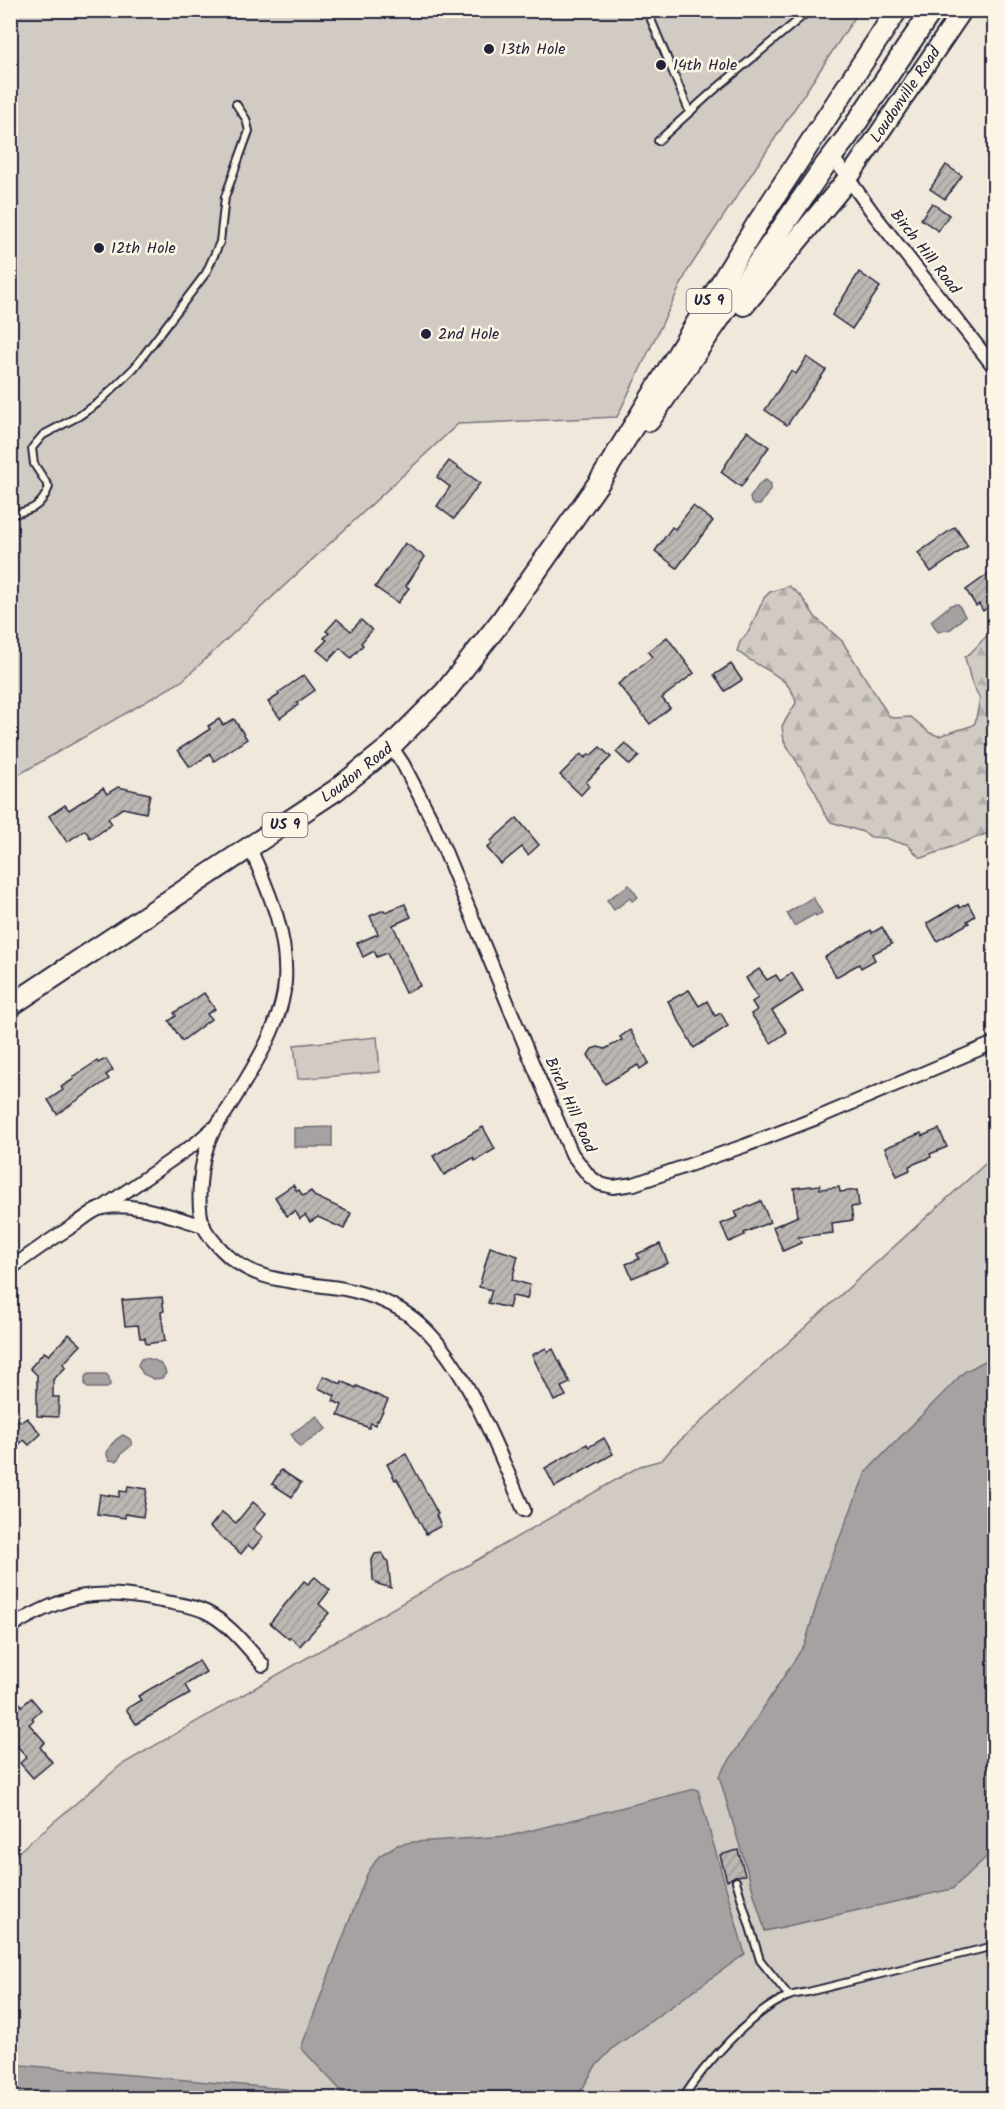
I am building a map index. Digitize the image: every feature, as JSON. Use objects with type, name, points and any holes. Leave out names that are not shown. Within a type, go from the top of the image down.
[{"type":"main road","name":"US 9","points":[[600,481],[750,234],[897,10]]},
{"type":"main road","name":"US 9","points":[[600,481],[639,436],[695,357],[932,10]]},
{"type":"main road","name":"Loudonville Road","points":[[848,179],[963,10]]},
{"type":"main road","points":[[832,156],[828,144],[830,130],[885,28]]},
{"type":"main road","points":[[695,357],[743,306],[848,179]]},
{"type":"main road","name":"Loudon Road","points":[[10,1006],[336,790],[391,746],[420,719],[465,669],[600,481]]},
{"type":"street","name":"Birch Hill Road","points":[[832,156],[994,367]]},
{"type":"street","name":"Birch Hill Road","points":[[391,746],[433,822],[534,1067],[573,1154],[584,1171],[600,1184],[613,1187],[634,1184],[733,1149],[818,1118],[994,1044]]},
{"type":"street","points":[[250,848],[277,913],[284,942],[285,983],[279,1011],[270,1033],[249,1074],[217,1124],[208,1144],[201,1174],[199,1202],[204,1226],[216,1244],[244,1269],[265,1277],[346,1290],[373,1298],[405,1312],[424,1327],[447,1354],[475,1403],[524,1509]]},
{"type":"street","points":[[10,1269],[196,1143],[217,1124]]},
{"type":"street","points":[[99,1209],[133,1208],[204,1226]]},
{"type":"street","points":[[10,1627],[75,1597],[105,1593],[138,1597],[205,1611],[228,1628],[263,1665]]},
{"type":"lane","points":[[647,10],[690,112]]},
{"type":"lane","points":[[658,141],[810,10]]},
{"type":"lane","points":[[10,515],[28,511],[44,500],[49,487],[34,464],[32,448],[43,435],[98,403],[134,368],[206,273],[220,242],[225,197],[249,131],[246,119],[236,104]]},
{"type":"lane","points":[[736,1881],[760,1960],[789,1996]]},
{"type":"lane","points":[[683,2098],[714,2058],[742,2030],[762,2012],[789,1996],[994,1946]]},
{"type":"green space","points":[[11,11],[859,11],[688,270],[617,417],[458,424],[182,681],[11,779]]},
{"type":"green space","points":[[789,586],[801,596],[816,618],[842,641],[889,716],[893,718],[911,717],[930,733],[939,736],[975,723],[980,699],[971,681],[965,657],[994,630],[994,831],[925,857],[919,857],[907,844],[886,838],[871,837],[863,832],[831,822],[784,741],[782,726],[796,703],[793,693],[788,685],[772,672],[737,651],[764,598],[770,592]]},
{"type":"green space","points":[[377,1037],[380,1072],[298,1079],[294,1045]]},
{"type":"green space","points":[[994,1156],[994,2098],[11,2098],[10,1859],[121,1765],[640,1466],[662,1460],[673,1447]]},
{"type":"shaded area","points":[[766,480],[771,484],[770,490],[760,505],[755,505],[750,498],[760,483]]},
{"type":"shaded area","points":[[958,604],[965,616],[951,629],[938,632],[931,621],[951,605]]},
{"type":"shaded area","points":[[629,885],[638,897],[632,901],[630,898],[614,910],[607,900]]},
{"type":"shaded area","points":[[813,897],[822,913],[816,916],[815,914],[794,926],[787,913]]},
{"type":"shaded area","points":[[332,1127],[332,1147],[294,1147],[294,1128]]},
{"type":"shaded area","points":[[994,1356],[994,1850],[952,1889],[765,1931],[719,1776],[805,1644],[826,1572],[866,1472],[964,1372]]},
{"type":"shaded area","points":[[145,1358],[161,1364],[166,1373],[162,1378],[154,1379],[143,1374],[138,1365],[141,1359]]},
{"type":"shaded area","points":[[88,1374],[106,1374],[110,1385],[107,1388],[88,1388],[85,1385],[85,1377]]},
{"type":"shaded area","points":[[317,1416],[326,1429],[300,1447],[291,1434]]},
{"type":"shaded area","points":[[123,1435],[130,1439],[132,1445],[122,1453],[117,1461],[109,1460],[107,1455],[109,1449]]},
{"type":"shaded area","points":[[698,1790],[745,1954],[613,2048],[595,2067],[577,2098],[348,2098],[301,2048],[367,1874],[379,1856],[397,1845],[413,1842],[509,1836]]},
{"type":"shaded area","points":[[10,2064],[285,2089],[315,2098],[11,2098]]},
{"type":"building","points":[[946,165],[962,176],[945,199],[930,189]]},
{"type":"building","points":[[932,203],[949,215],[938,231],[921,219]]},
{"type":"building","points":[[859,272],[880,287],[852,329],[832,315]]},
{"type":"building","points":[[807,357],[826,370],[787,425],[765,410],[791,371],[796,374]]},
{"type":"building","points":[[747,431],[769,447],[741,487],[721,472]]},
{"type":"building","points":[[449,461],[480,483],[454,519],[437,506],[450,487],[437,477]]},
{"type":"building","points":[[693,506],[713,521],[677,568],[655,551],[672,527],[675,529]]},
{"type":"building","points":[[955,527],[968,546],[931,572],[918,553]]},
{"type":"building","points":[[405,543],[425,557],[406,586],[409,588],[398,603],[375,587]]},
{"type":"building","points":[[994,570],[994,603],[983,611],[979,604],[976,606],[966,590]]},
{"type":"building","points":[[337,619],[351,631],[361,620],[372,630],[361,643],[363,645],[351,658],[340,648],[329,660],[317,650],[327,640],[324,638],[329,633],[326,631]]},
{"type":"building","points":[[667,637],[694,673],[662,698],[670,708],[650,724],[618,684],[652,657],[648,652]]},
{"type":"building","points":[[731,664],[742,680],[725,691],[714,675]]},
{"type":"building","points":[[304,675],[315,690],[280,718],[268,702]]},
{"type":"building","points":[[219,719],[223,725],[234,719],[247,739],[214,761],[210,754],[190,767],[178,750],[210,729],[208,726]]},
{"type":"building","points":[[625,743],[639,756],[630,765],[616,752]]},
{"type":"building","points":[[600,747],[611,757],[586,782],[589,786],[581,795],[560,775],[581,754],[585,758]]},
{"type":"building","points":[[118,787],[150,794],[146,813],[123,808],[108,818],[112,824],[91,839],[85,830],[67,842],[49,816],[65,805],[69,810],[103,788],[107,794]]},
{"type":"building","points":[[517,818],[539,845],[528,855],[522,847],[501,864],[487,848],[492,844],[491,841]]},
{"type":"building","points":[[968,903],[975,916],[967,921],[969,923],[937,941],[927,923],[958,905],[960,908]]},
{"type":"building","points":[[405,904],[411,917],[393,925],[420,986],[405,993],[387,953],[377,957],[374,951],[363,957],[357,943],[378,934],[370,916]]},
{"type":"building","points":[[882,927],[892,944],[872,954],[875,960],[861,968],[859,964],[836,977],[825,957],[871,930],[872,933]]},
{"type":"building","points":[[759,969],[767,980],[776,975],[780,981],[792,973],[803,991],[772,1011],[787,1032],[771,1043],[751,1014],[757,1010],[752,1002],[758,998],[746,978]]},
{"type":"building","points":[[689,990],[699,1006],[707,1001],[715,1016],[721,1013],[728,1026],[694,1048],[668,1001]]},
{"type":"building","points":[[204,993],[215,1009],[207,1014],[211,1019],[182,1041],[169,1021],[176,1016],[174,1013]]},
{"type":"building","points":[[630,1030],[649,1063],[640,1069],[638,1065],[605,1084],[588,1055],[592,1049],[598,1047],[605,1049],[622,1040],[620,1037]]},
{"type":"building","points":[[106,1059],[113,1070],[106,1075],[109,1079],[57,1114],[48,1100],[63,1090],[61,1087],[74,1079],[73,1077],[97,1061],[98,1063]]},
{"type":"building","points":[[483,1127],[495,1149],[475,1161],[473,1158],[444,1175],[433,1156]]},
{"type":"building","points":[[939,1129],[947,1147],[909,1166],[910,1170],[897,1176],[885,1148],[921,1133],[922,1136]]},
{"type":"building","points":[[293,1185],[303,1196],[311,1191],[314,1196],[351,1213],[344,1229],[318,1217],[310,1222],[305,1215],[300,1219],[295,1211],[287,1216],[275,1197]]},
{"type":"building","points":[[820,1185],[820,1189],[839,1187],[840,1192],[857,1190],[859,1206],[851,1207],[853,1220],[832,1223],[833,1233],[798,1237],[801,1243],[783,1251],[773,1227],[798,1216],[794,1188]]},
{"type":"building","points":[[761,1201],[770,1222],[729,1242],[721,1224],[738,1217],[735,1212]]},
{"type":"building","points":[[660,1244],[668,1263],[632,1278],[626,1264],[639,1259],[637,1254]]},
{"type":"building","points":[[490,1247],[518,1256],[512,1280],[530,1285],[527,1299],[512,1296],[509,1308],[488,1303],[492,1290],[479,1287]]},
{"type":"building","points":[[162,1297],[164,1311],[161,1312],[165,1341],[146,1344],[145,1338],[140,1338],[138,1325],[125,1326],[122,1300]]},
{"type":"building","points":[[69,1334],[81,1345],[63,1364],[66,1367],[53,1380],[53,1397],[59,1397],[58,1417],[37,1416],[37,1375],[30,1368],[44,1352],[49,1355]]},
{"type":"building","points":[[546,1348],[548,1352],[553,1349],[570,1383],[561,1387],[566,1396],[554,1401],[532,1355]]},
{"type":"building","points":[[324,1376],[341,1384],[342,1381],[356,1388],[357,1386],[388,1400],[375,1425],[371,1423],[369,1428],[338,1415],[342,1405],[333,1401],[335,1396],[318,1388]]},
{"type":"building","points":[[10,1410],[21,1422],[27,1418],[41,1434],[29,1445],[24,1440],[10,1452]]},
{"type":"building","points":[[604,1438],[613,1454],[555,1487],[545,1468],[587,1444],[589,1447]]},
{"type":"building","points":[[406,1454],[438,1514],[436,1515],[441,1526],[426,1534],[387,1464]]},
{"type":"building","points":[[281,1470],[301,1483],[292,1497],[272,1484]]},
{"type":"building","points":[[128,1486],[147,1489],[143,1517],[125,1514],[125,1518],[97,1514],[100,1494],[119,1497],[120,1491],[127,1492]]},
{"type":"building","points":[[253,1502],[266,1513],[253,1529],[263,1537],[253,1549],[248,1545],[241,1554],[210,1527],[222,1512],[236,1523]]},
{"type":"building","points":[[382,1553],[388,1562],[391,1588],[373,1580],[372,1560],[375,1554]]},
{"type":"building","points":[[315,1577],[330,1590],[319,1604],[329,1613],[300,1646],[270,1623],[304,1581],[308,1584]]},
{"type":"building","points":[[199,1661],[206,1672],[185,1685],[190,1694],[136,1724],[126,1709],[141,1700],[138,1696]]},
{"type":"building","points":[[31,1698],[41,1710],[29,1724],[45,1742],[40,1747],[52,1762],[33,1778],[20,1763],[27,1757],[10,1738],[10,1711],[20,1703],[22,1706]]},
{"type":"building","points":[[738,1850],[745,1875],[735,1876],[727,1881],[720,1855]]},
{"type":"place","name":"13th Hole","points":[[489,49]]},
{"type":"place","name":"14th Hole","points":[[661,65]]},
{"type":"place","name":"12th Hole","points":[[99,248]]},
{"type":"place","name":"2nd Hole","points":[[426,334]]}]
